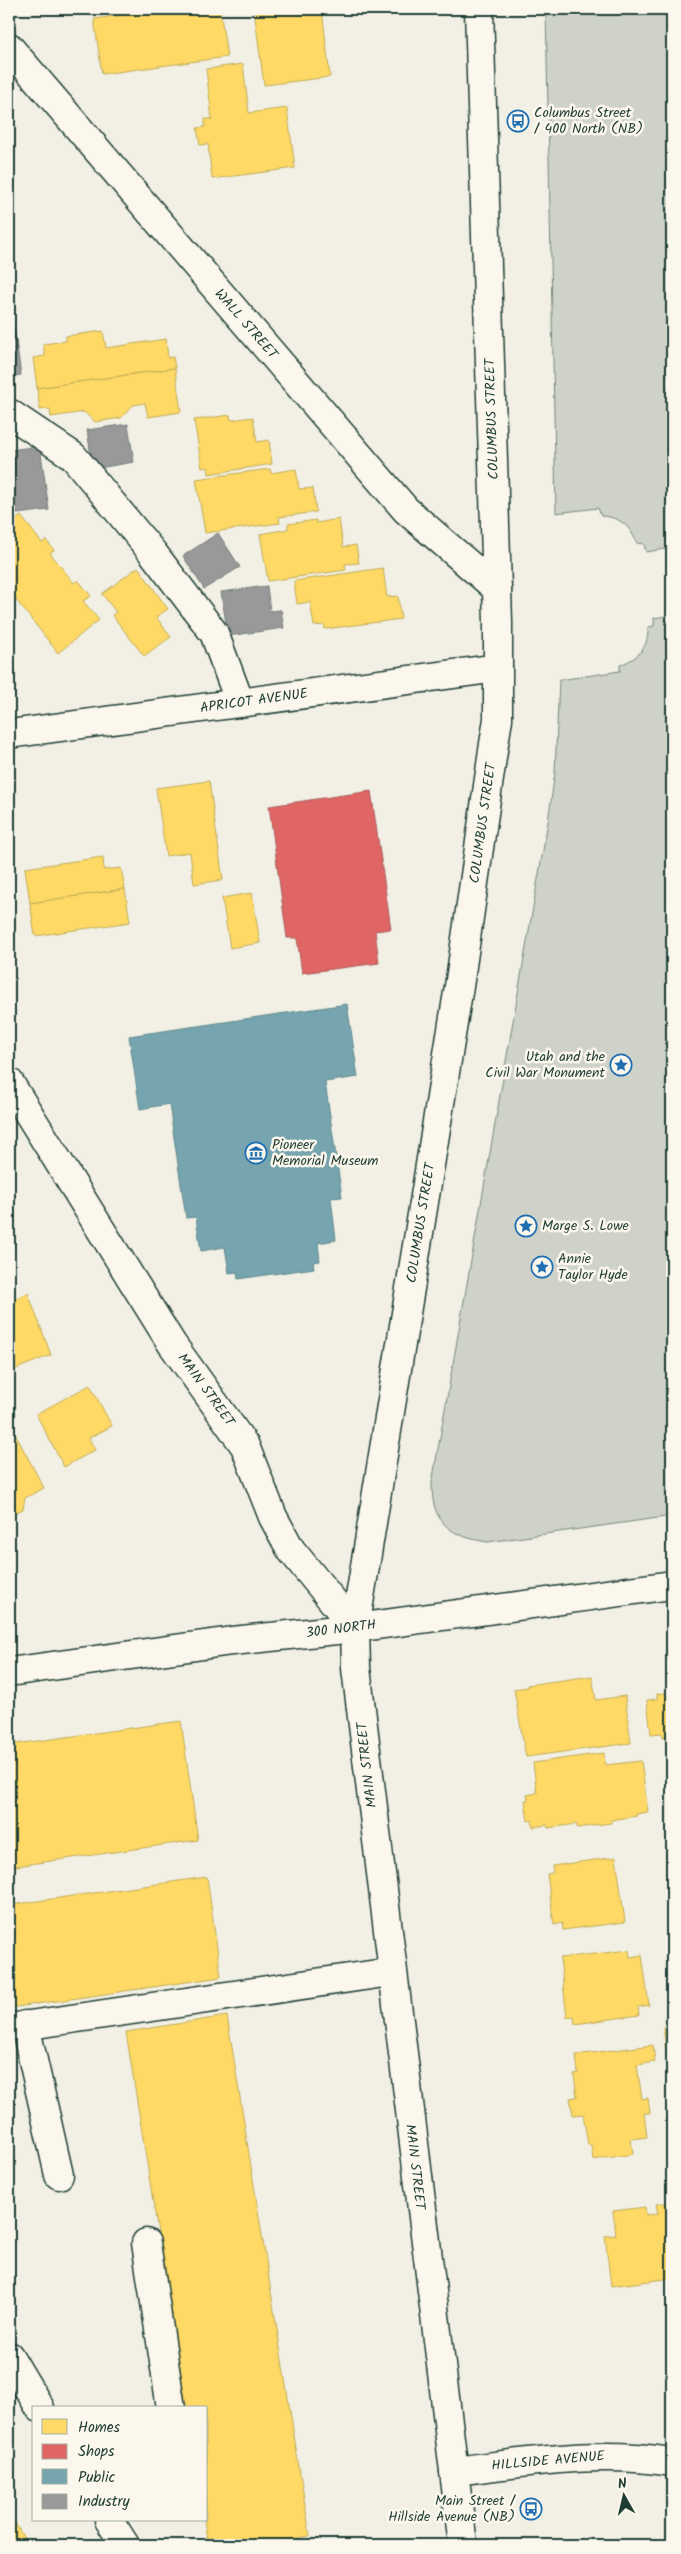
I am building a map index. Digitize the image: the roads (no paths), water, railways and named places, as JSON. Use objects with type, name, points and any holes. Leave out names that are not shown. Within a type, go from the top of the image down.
[{"type":"street","name":"COLUMBUS STREET","points":[[355,1628],[460,980],[498,719],[497,589],[479,9]]},
{"type":"street","name":"WALL STREET","points":[[9,47],[406,510],[497,589]]},
{"type":"street","points":[[9,412],[73,456],[153,553],[214,633],[240,703]]},
{"type":"street","name":"APRICOT AVENUE","points":[[9,734],[498,668]]},
{"type":"street","name":"MAIN STREET","points":[[9,1082],[172,1344],[245,1446],[272,1517],[291,1550],[355,1628],[356,1668],[391,1972],[463,2545]]},
{"type":"street","name":"300 NORTH","points":[[9,1672],[232,1641],[355,1628],[672,1585]]},
{"type":"street","points":[[59,2175],[17,2026],[391,1972]]},
{"type":"street","points":[[146,2243],[171,2406]]},
{"type":"street","points":[[9,2356],[39,2406]]},
{"type":"street","name":"HILLSIDE AVENUE","points":[[454,2471],[591,2455],[623,2456],[672,2462]]},
{"type":"place","name":"Columbus Street / 400 North (NB)","points":[[518,121]]},
{"type":"place","name":"Utah and the Civil War Monument","points":[[621,1065]]},
{"type":"place","name":"Pioneer Memorial Museum","points":[[256,1153]]},
{"type":"place","name":"Marge S. Lowe","points":[[526,1226]]},
{"type":"place","name":"Annie Taylor Hyde","points":[[542,1267]]},
{"type":"place","name":"Main Street / Hillside Avenue (NB)","points":[[531,2509]]}]
